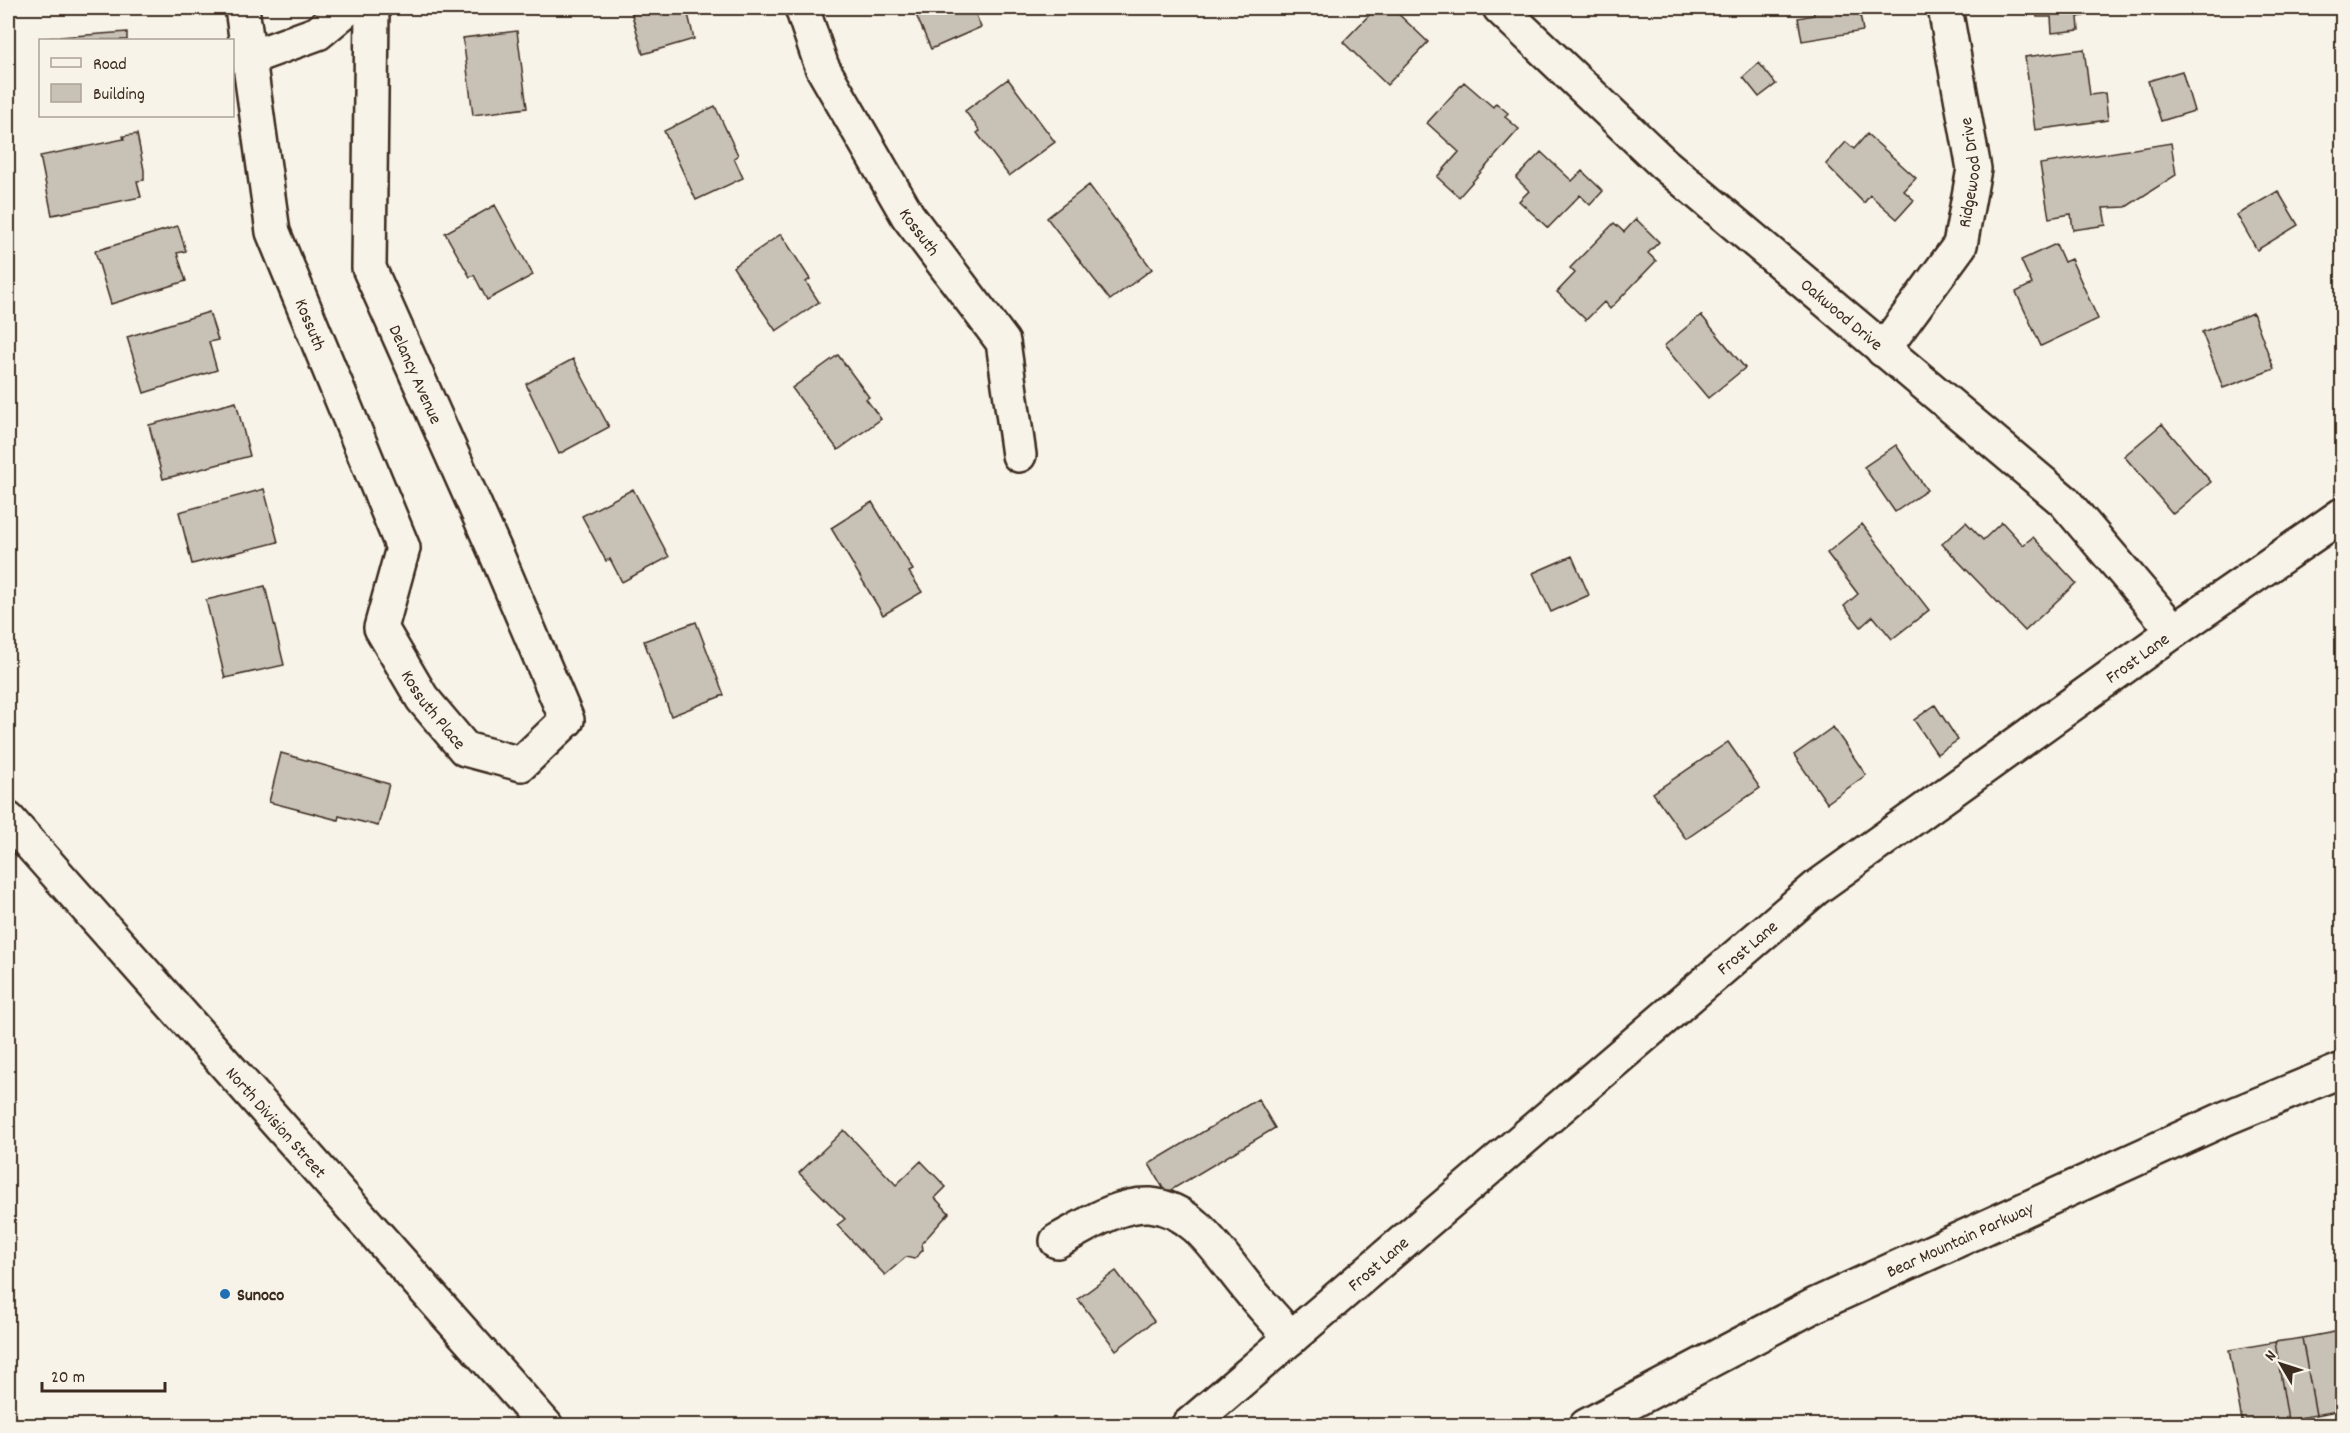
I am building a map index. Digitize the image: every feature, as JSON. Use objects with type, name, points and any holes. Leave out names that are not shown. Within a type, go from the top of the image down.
[{"type":"main road","name":"Kossuth","points":[[242,8],[273,232],[403,548],[381,628]]},
{"type":"main road","points":[[249,58],[318,33],[348,8]]},
{"type":"main road","name":"Delancy Avenue","points":[[372,8],[369,268],[496,553],[567,720]]},
{"type":"main road","name":"Kossuth","points":[[802,8],[822,67],[908,216],[1003,342],[1019,455]]},
{"type":"main road","name":"Oakwood Drive","points":[[1500,8],[1664,164],[2064,501],[2174,631]]},
{"type":"main road","name":"Ridgewood Drive","points":[[1883,350],[1960,245],[1974,169],[1945,8]]},
{"type":"main road","name":"Frost Lane","points":[[1188,1425],[1816,888],[2174,631],[2343,515]]},
{"type":"main road","name":"Kossuth Place","points":[[381,628],[422,698],[465,748],[521,764],[567,720]]},
{"type":"main road","name":"North Division Street","points":[[8,819],[533,1422]]},
{"type":"main road","name":"Bear Mountain Parkway","points":[[1586,1425],[1815,1305],[2226,1118],[2343,1070]]},
{"type":"main road","points":[[1057,1241],[1112,1213],[1149,1205],[1184,1216],[1210,1239],[1291,1338]]},
{"type":"building","points":[[630,8],[689,8],[691,13],[688,14],[694,39],[643,54]]},
{"type":"building","points":[[913,8],[973,8],[981,27],[931,49]]},
{"type":"building","points":[[1376,8],[1392,8],[1428,42],[1387,85],[1343,42]]},
{"type":"building","points":[[1813,8],[1859,8],[1863,31],[1802,41],[1798,18],[1814,15]]},
{"type":"building","points":[[2036,8],[2083,8],[2084,16],[2078,17],[2079,30],[2052,33],[2051,17],[2037,17]]},
{"type":"building","points":[[517,31],[527,108],[473,115],[463,38]]},
{"type":"building","points":[[127,32],[127,39],[47,38]]},
{"type":"building","points":[[2084,49],[2090,95],[2105,93],[2108,120],[2035,130],[2025,57]]},
{"type":"building","points":[[1759,63],[1776,84],[1759,97],[1743,77]]},
{"type":"building","points":[[2182,71],[2194,111],[2161,121],[2148,81]]},
{"type":"building","points":[[1008,79],[1055,142],[1009,176],[977,133],[980,131],[965,111]]},
{"type":"building","points":[[1464,82],[1493,107],[1496,103],[1508,113],[1505,117],[1519,129],[1459,197],[1437,177],[1459,152],[1427,123]]},
{"type":"building","points":[[715,106],[738,155],[734,158],[743,178],[696,200],[664,131]]},
{"type":"building","points":[[137,134],[144,170],[144,180],[137,181],[141,197],[52,215],[40,156],[124,139],[123,136]]},
{"type":"building","points":[[1867,134],[1916,178],[1904,191],[1914,200],[1897,219],[1870,195],[1864,203],[1826,164],[1846,142],[1854,149]]},
{"type":"building","points":[[2171,143],[2176,175],[2126,207],[2103,208],[2106,225],[2073,230],[2071,214],[2049,218],[2040,164]]},
{"type":"building","points":[[1541,152],[1572,181],[1582,171],[1603,191],[1590,205],[1580,195],[1548,228],[1519,201],[1529,191],[1516,178]]},
{"type":"building","points":[[1089,185],[1152,269],[1110,300],[1047,218]]},
{"type":"building","points":[[2278,191],[2298,225],[2257,250],[2237,215]]},
{"type":"building","points":[[495,205],[533,275],[487,300],[474,275],[470,277],[445,233]]},
{"type":"building","points":[[1636,219],[1659,242],[1648,253],[1656,261],[1610,309],[1604,302],[1586,320],[1557,292],[1575,273],[1570,268],[1614,223],[1624,232]]},
{"type":"building","points":[[178,226],[186,251],[177,253],[186,281],[111,304],[95,251]]},
{"type":"building","points":[[781,234],[810,279],[806,282],[819,302],[776,331],[733,267]]},
{"type":"building","points":[[2056,244],[2064,262],[2071,259],[2098,319],[2041,346],[2016,292],[2032,284],[2021,260]]},
{"type":"building","points":[[209,312],[218,340],[209,342],[217,370],[144,393],[127,337]]},
{"type":"building","points":[[2253,313],[2274,369],[2223,388],[2202,332]]},
{"type":"building","points":[[1701,315],[1745,368],[1708,398],[1664,346]]},
{"type":"building","points":[[838,355],[869,397],[866,399],[881,419],[838,450],[792,388]]},
{"type":"building","points":[[573,359],[609,427],[559,454],[526,384]]},
{"type":"building","points":[[236,402],[250,456],[163,479],[149,425]]},
{"type":"building","points":[[2162,424],[2211,482],[2173,514],[2124,456]]},
{"type":"building","points":[[1896,445],[1927,490],[1895,512],[1864,467]]},
{"type":"building","points":[[264,489],[278,542],[192,564],[179,512]]},
{"type":"building","points":[[633,489],[669,557],[622,582],[610,559],[606,561],[582,516]]},
{"type":"building","points":[[872,502],[913,570],[909,572],[922,592],[883,615],[831,528]]},
{"type":"building","points":[[1966,522],[1983,540],[2002,522],[2023,545],[2033,537],[2076,583],[2025,631],[1942,544]]},
{"type":"building","points":[[1862,524],[1929,610],[1892,639],[1873,616],[1861,627],[1844,606],[1858,594],[1827,553]]},
{"type":"building","points":[[1572,556],[1589,595],[1551,612],[1533,573]]},
{"type":"building","points":[[265,586],[284,665],[225,678],[206,600]]},
{"type":"building","points":[[696,622],[724,695],[671,716],[644,641]]},
{"type":"building","points":[[1935,705],[1958,740],[1937,754],[1914,720]]},
{"type":"building","points":[[1833,727],[1866,775],[1827,803],[1794,755]]},
{"type":"building","points":[[1728,742],[1760,788],[1686,839],[1653,793]]},
{"type":"building","points":[[281,753],[389,784],[378,826],[339,816],[338,820],[269,802]]},
{"type":"building","points":[[1258,1099],[1275,1128],[1166,1193],[1149,1164]]},
{"type":"building","points":[[844,1130],[896,1185],[921,1161],[946,1187],[935,1198],[949,1213],[922,1243],[923,1250],[914,1259],[906,1257],[885,1275],[837,1225],[845,1219],[799,1173]]},
{"type":"building","points":[[1116,1271],[1154,1321],[1116,1350],[1078,1299]]},
{"type":"building","points":[[2340,1331],[2342,1410],[2316,1415],[2302,1338]]},
{"type":"building","points":[[2302,1338],[2316,1415],[2288,1420],[2275,1342]]},
{"type":"building","points":[[2275,1342],[2288,1420],[2243,1426],[2229,1350]]},
{"type":"place","name":"Sunoco","points":[[225,1294]]}]
